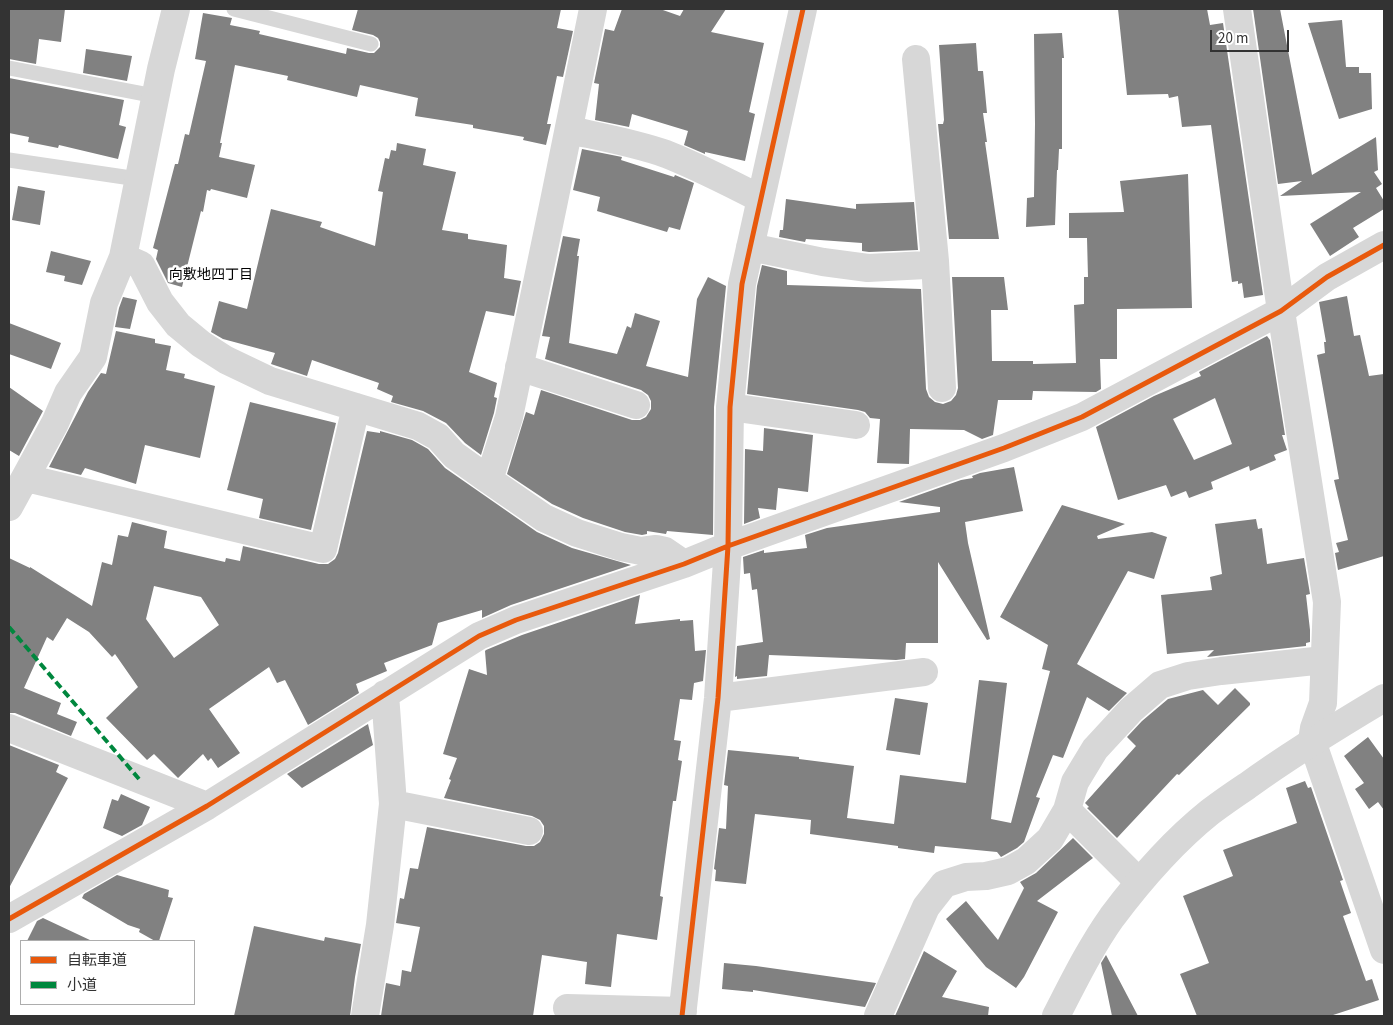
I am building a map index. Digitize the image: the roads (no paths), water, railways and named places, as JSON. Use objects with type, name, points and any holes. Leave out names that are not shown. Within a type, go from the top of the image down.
[{"type":"street","points":[[176,9],[138,179],[123,257],[104,303],[93,357],[68,393],[55,423],[16,489],[323,549],[356,407]]},
{"type":"street","points":[[489,480],[509,417],[593,9]]},
{"type":"street","points":[[567,1008],[683,1014],[718,698],[728,546],[730,407],[742,284],[803,9]]},
{"type":"street","points":[[1237,9],[1281,311],[1327,602],[1324,703],[1314,728],[1312,740],[1378,908],[1384,950]]},
{"type":"street","points":[[916,59],[935,261],[942,388]]},
{"type":"street","points":[[569,130],[618,140],[666,154],[706,171],[761,199]]},
{"type":"street","points":[[9,919],[207,806],[479,636],[516,620],[684,564],[728,546],[1004,448],[1082,417],[1281,311],[1327,277],[1384,244]]},
{"type":"street","points":[[750,248],[823,262],[868,268],[926,265],[935,261]]},
{"type":"street","points":[[123,257],[141,265],[160,302],[178,324],[201,344],[226,360],[270,381],[418,426],[438,437],[454,455],[544,518],[577,533],[621,547],[641,551],[656,549],[665,551],[684,564]]},
{"type":"street","points":[[519,367],[636,405]]},
{"type":"street","points":[[730,407],[856,425]]},
{"type":"street","points":[[878,1016],[926,907],[944,884],[966,877],[986,876],[1008,871],[1026,861],[1050,839],[1067,810],[1075,782],[1095,749],[1131,710],[1160,685],[1188,676],[1212,672],[1324,660]]},
{"type":"street","points":[[718,698],[924,672]]},
{"type":"street","points":[[365,1016],[380,925],[393,804],[385,694]]},
{"type":"street","points":[[1056,1016],[1080,968],[1111,919],[1139,882],[1210,812],[1312,740],[1384,698]]},
{"type":"street","points":[[9,728],[207,806]]},
{"type":"street","points":[[393,804],[529,831]]},
{"type":"street","points":[[1067,810],[1139,882]]},
{"type":"lane","points":[[234,9],[370,44]]},
{"type":"lane","points":[[9,68],[156,96]]},
{"type":"lane","points":[[9,160],[138,179]]},
{"type":"district","name":"向敷地四丁目","points":[[211,276]]}]
